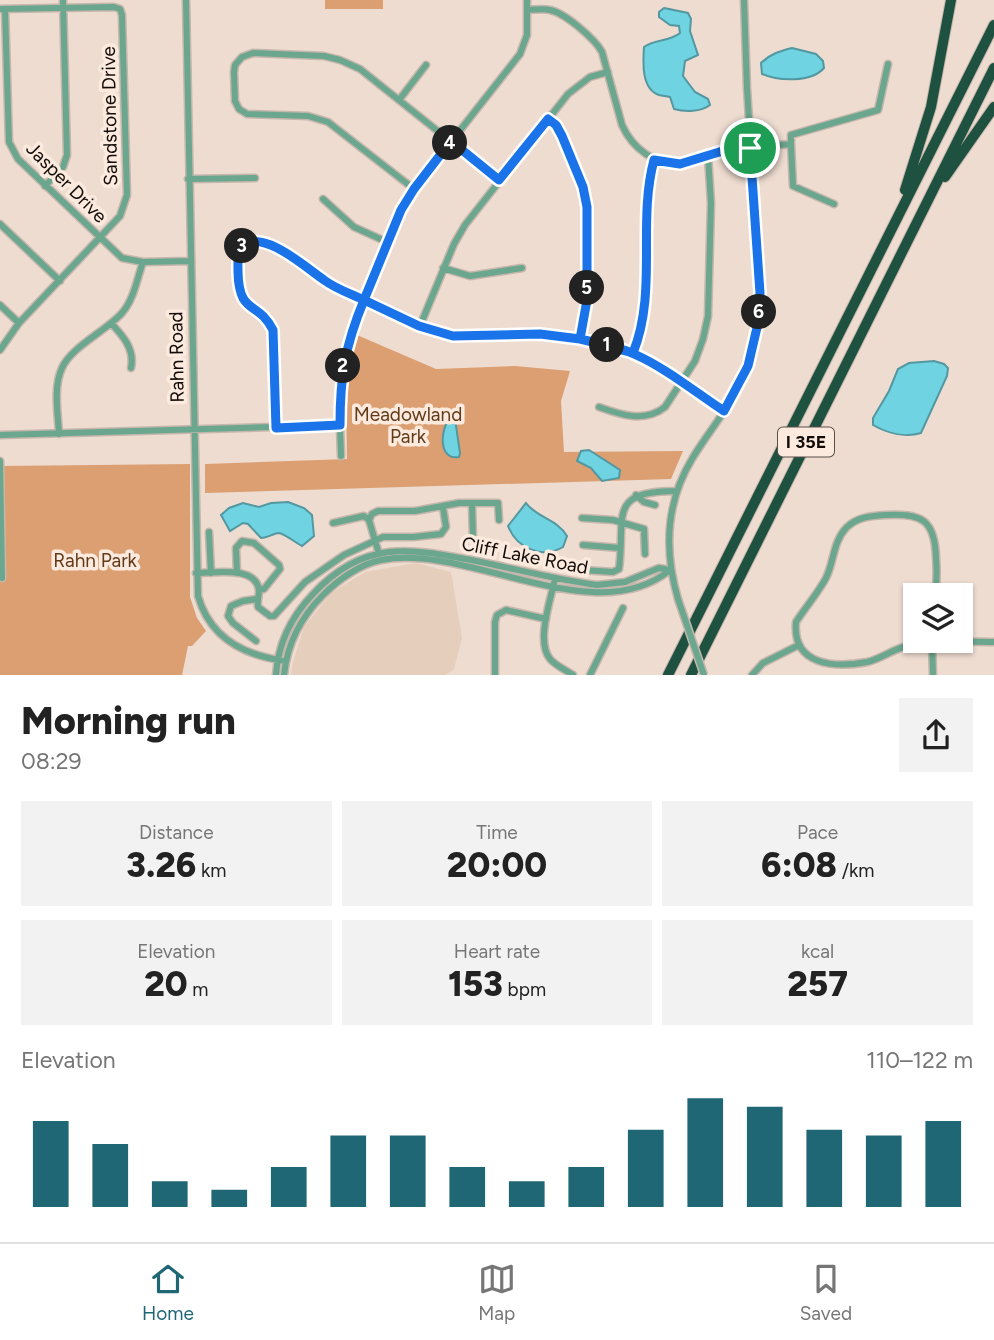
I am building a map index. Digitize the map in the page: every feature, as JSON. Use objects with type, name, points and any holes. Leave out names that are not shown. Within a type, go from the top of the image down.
[{"type":"highway","points":[[893,224],[928,117],[951,0]]},
{"type":"highway","name":"I 35E","points":[[668,675],[994,25]]},
{"type":"highway","name":"I 35E","points":[[691,674],[994,68]]},
{"type":"highway","points":[[922,212],[994,107]]},
{"type":"street","name":"Rahn Road","points":[[186,0],[198,596],[213,628],[235,646],[249,653],[286,661]]},
{"type":"street","points":[[341,456],[340,393],[343,362],[351,332],[387,242],[414,189],[520,54],[527,35],[527,0]]},
{"type":"street","points":[[704,675],[670,570],[669,529],[677,491],[691,460],[724,411],[748,366],[759,319],[760,293],[744,0]]},
{"type":"street","points":[[2,9],[63,4],[67,155],[63,167],[45,186]]},
{"type":"street","name":"Sandstone Drive","points":[[0,350],[19,323],[120,216],[127,195],[120,9],[63,4]]},
{"type":"street","name":"Jasper Drive","points":[[2,9],[9,142],[18,159],[122,258],[143,262],[190,261]]},
{"type":"street","points":[[527,10],[550,10],[562,15],[597,44],[626,135],[638,149],[654,160],[680,164],[729,149],[790,144]]},
{"type":"street","points":[[414,189],[328,122],[307,117],[247,114],[239,109],[235,101],[235,65],[242,57],[253,53],[324,56],[340,60],[360,69],[499,180]]},
{"type":"street","points":[[834,204],[793,186],[791,135],[878,110],[888,64]]},
{"type":"street","points":[[399,100],[426,65]]},
{"type":"street","points":[[419,326],[443,268],[465,225],[577,85],[590,77],[608,72]]},
{"type":"street","points":[[548,119],[556,125],[562,136],[583,187],[587,207],[587,300],[580,339]]},
{"type":"street","points":[[599,407],[625,416],[652,415],[665,407],[695,361],[708,316],[711,203],[708,156]]},
{"type":"street","points":[[633,353],[645,315],[648,183],[654,160]]},
{"type":"street","points":[[188,179],[255,178]]},
{"type":"street","points":[[323,199],[354,227],[387,242]]},
{"type":"street","points":[[0,224],[60,281]]},
{"type":"street","points":[[276,428],[273,330],[268,319],[247,305],[240,295],[239,249],[252,241],[287,253],[333,286],[419,326],[453,336],[540,334],[580,339],[633,353],[724,411]]},
{"type":"street","points":[[59,434],[58,384],[62,368],[72,354],[111,323],[131,300],[143,262]]},
{"type":"street","points":[[443,268],[470,276],[522,268]]},
{"type":"street","points":[[0,305],[19,323]]},
{"type":"street","points":[[111,323],[128,344],[133,359],[131,368]]},
{"type":"street","points":[[0,435],[340,425]]},
{"type":"street","points":[[0,461],[2,578]]},
{"type":"street","points":[[583,570],[619,569],[623,510],[636,495],[652,491],[677,491]]},
{"type":"street","points":[[636,495],[644,502],[655,505]]},
{"type":"street","points":[[472,503],[473,539]]},
{"type":"street","points":[[369,520],[372,514],[378,511],[415,511],[448,504],[472,503],[498,503],[499,520]]},
{"type":"street","points":[[197,573],[246,573],[253,577],[259,590],[258,607],[274,617],[305,582],[328,564],[388,536],[441,534],[446,527],[443,507]]},
{"type":"street","points":[[903,647],[866,662],[830,664],[811,659],[799,645],[796,622],[825,579],[844,530],[865,516],[904,514],[928,520],[935,539],[937,583]]},
{"type":"street","points":[[332,523],[364,516],[369,520],[380,557]]},
{"type":"street","points":[[582,518],[621,522],[644,529],[645,554]]},
{"type":"street","points":[[209,532],[211,573]]},
{"type":"street","points":[[237,573],[236,548],[242,541],[250,541],[279,565],[280,569],[264,589],[259,590]]},
{"type":"street","points":[[583,545],[620,548]]},
{"type":"street","name":"Cliff Lake Road","points":[[276,675],[285,632],[304,603],[344,569],[380,557],[418,558],[554,581],[585,592],[615,593],[641,585],[670,570]]},
{"type":"street","name":"Cliff Lake Road","points":[[285,675],[286,661],[295,635],[313,605],[355,571],[380,557]]},
{"type":"street","points":[[554,581],[544,643],[553,662],[573,675]]},
{"type":"street","points":[[256,640],[233,624],[228,616],[231,607],[237,603],[257,599]]},
{"type":"street","points":[[590,675],[623,608]]},
{"type":"street","points":[[495,675],[495,619],[499,612],[506,610],[546,619]]},
{"type":"street","points":[[973,642],[994,642]]},
{"type":"street","points":[[752,675],[763,663],[799,645]]},
{"type":"street","points":[[932,653],[933,675]]},
{"type":"shaded area","points":[[416,563],[451,572],[462,638],[454,669],[446,675],[291,675],[304,627],[331,593],[365,572]]},
{"type":"green space","points":[[325,0],[383,0],[383,9],[325,9]]},
{"type":"green space","name":"Meadowland Park","points":[[357,335],[436,369],[515,366],[570,371],[561,401],[564,452],[683,451],[671,479],[205,493],[205,464],[347,459],[346,393]]},
{"type":"green space","name":"Rahn Park","points":[[190,464],[190,597],[197,618],[206,631],[192,646],[188,646],[182,675],[0,675],[0,466]]},
{"type":"water","points":[[664,8],[688,13],[691,19],[690,31],[698,55],[685,61],[683,76],[695,92],[708,99],[710,105],[702,109],[674,109],[670,97],[653,92],[646,81],[644,47],[680,33],[679,26],[670,25],[659,17],[659,12]]},
{"type":"water","points":[[792,48],[816,54],[823,61],[824,68],[811,76],[794,79],[762,74],[761,63],[764,60],[775,53]]},
{"type":"water","points":[[934,361],[948,368],[947,376],[921,433],[896,434],[873,425],[873,418],[898,369],[909,363]]},
{"type":"water","points":[[450,418],[455,419],[459,457],[452,457],[444,449],[444,429]]},
{"type":"water","points":[[589,450],[620,470],[619,478],[602,481],[591,468],[577,461],[581,451]]},
{"type":"water","points":[[288,502],[304,508],[312,515],[314,536],[302,546],[279,533],[261,538],[248,524],[243,523],[230,531],[221,515],[229,508],[243,503],[259,507]]},
{"type":"water","points":[[526,503],[563,530],[567,536],[563,547],[547,552],[531,550],[512,534],[508,526]]},
{"type":"route","points":[[750,148],[729,149],[680,164],[654,160],[648,183],[645,315],[633,353],[580,339],[540,334],[453,336],[419,326],[364,300],[343,362],[340,425],[276,428],[273,330],[268,319],[247,305],[240,295],[238,255],[242,245],[258,242],[287,253],[299,259],[333,286],[364,300],[401,210],[451,141],[499,180],[548,119],[556,125],[562,136],[583,187],[587,207],[587,300],[580,339],[612,346],[633,353],[724,411],[748,366],[759,319],[760,293],[750,148]]}]
